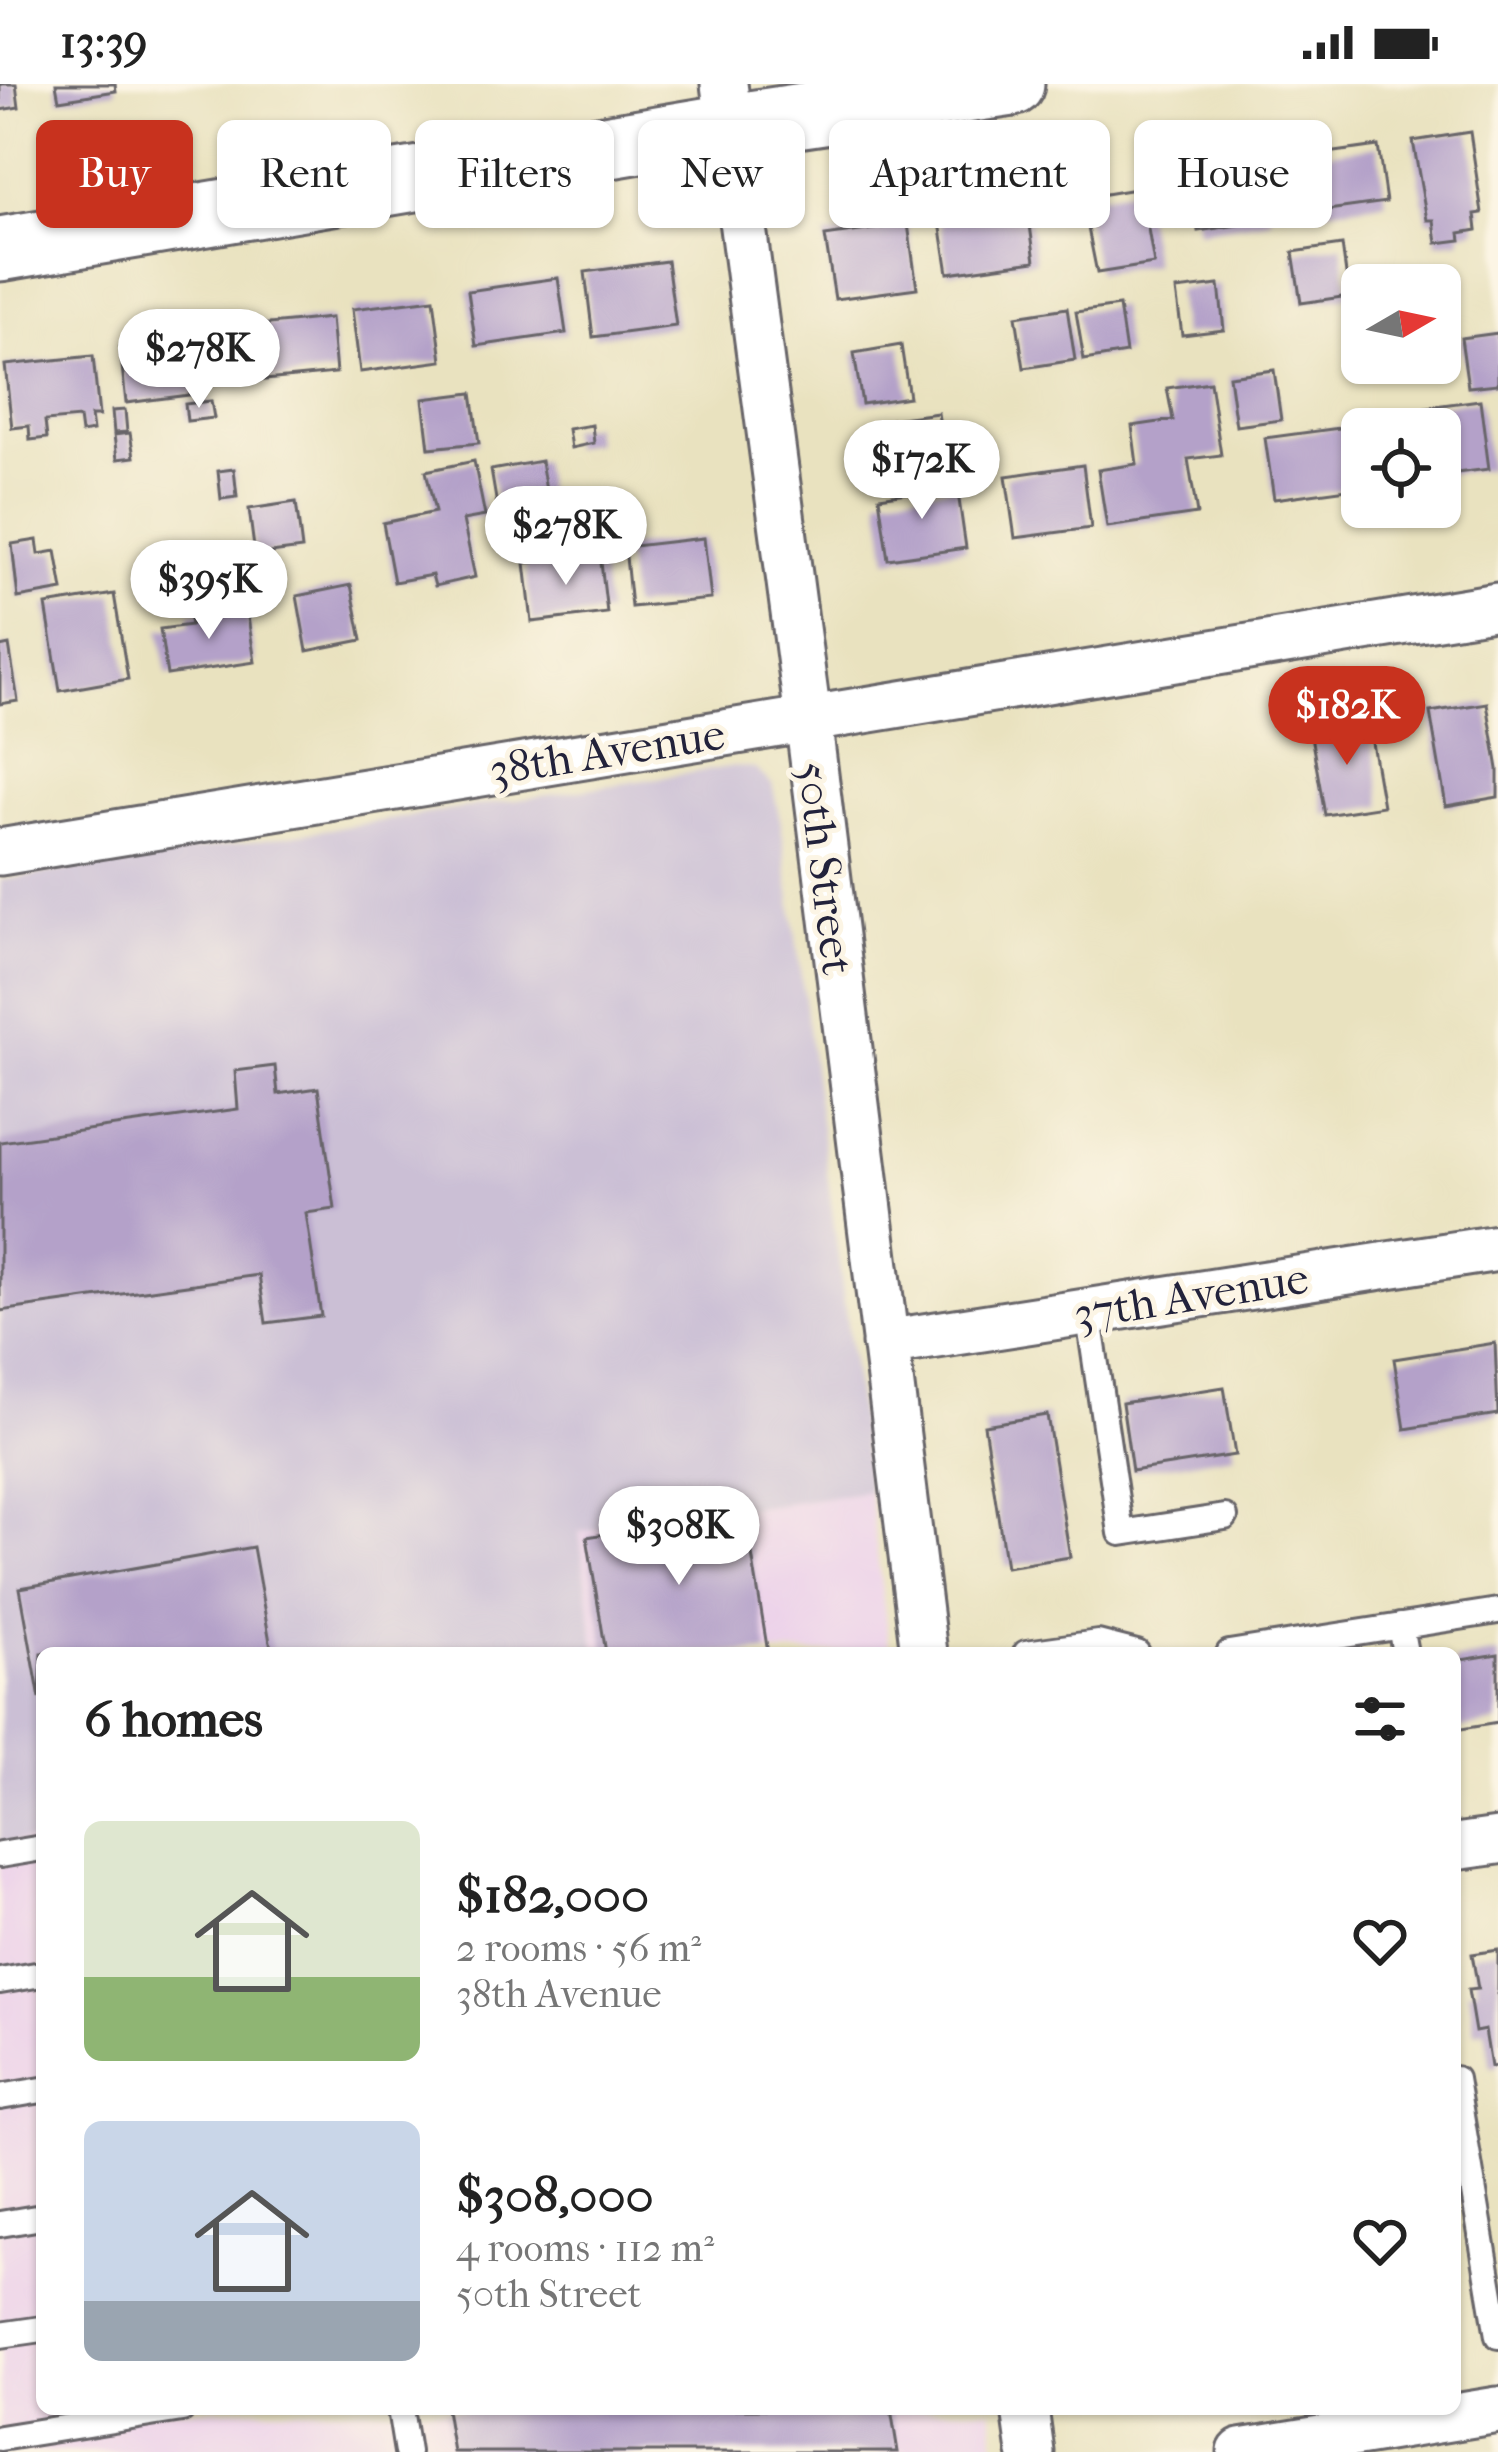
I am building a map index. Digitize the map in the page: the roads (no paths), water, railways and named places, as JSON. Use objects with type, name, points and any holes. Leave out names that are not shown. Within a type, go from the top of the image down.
[{"type":"main road","points":[[0,249],[726,105],[1012,84]]},
{"type":"street","name":"50th Street","points":[[726,105],[923,1647]]},
{"type":"street","name":"38th Avenue","points":[[0,852],[1498,606]]},
{"type":"street","name":"37th Avenue","points":[[885,1343],[1498,1248]]},
{"type":"street","points":[[1461,1846],[1498,1841]]},
{"type":"street","points":[[1241,2452],[1498,2410]]},
{"type":"street","points":[[1026,2415],[1030,2452]]},
{"type":"lane","points":[[1088,1312],[1121,1533],[1225,1516]]},
{"type":"lane","points":[[1286,1647],[1498,1611]]},
{"type":"lane","points":[[1400,1626],[1404,1647]]},
{"type":"lane","points":[[1069,1647],[1098,1643],[1114,1647]]},
{"type":"lane","points":[[0,1855],[36,1849]]},
{"type":"lane","points":[[0,1981],[36,1975]]},
{"type":"lane","points":[[0,2097],[36,2091]]},
{"type":"lane","points":[[1461,2115],[1498,2336]]},
{"type":"lane","points":[[0,2224],[36,2218]]},
{"type":"lane","points":[[0,2336],[36,2330]]},
{"type":"lane","points":[[0,2438],[144,2415]]},
{"type":"lane","points":[[401,2415],[407,2452]]}]
